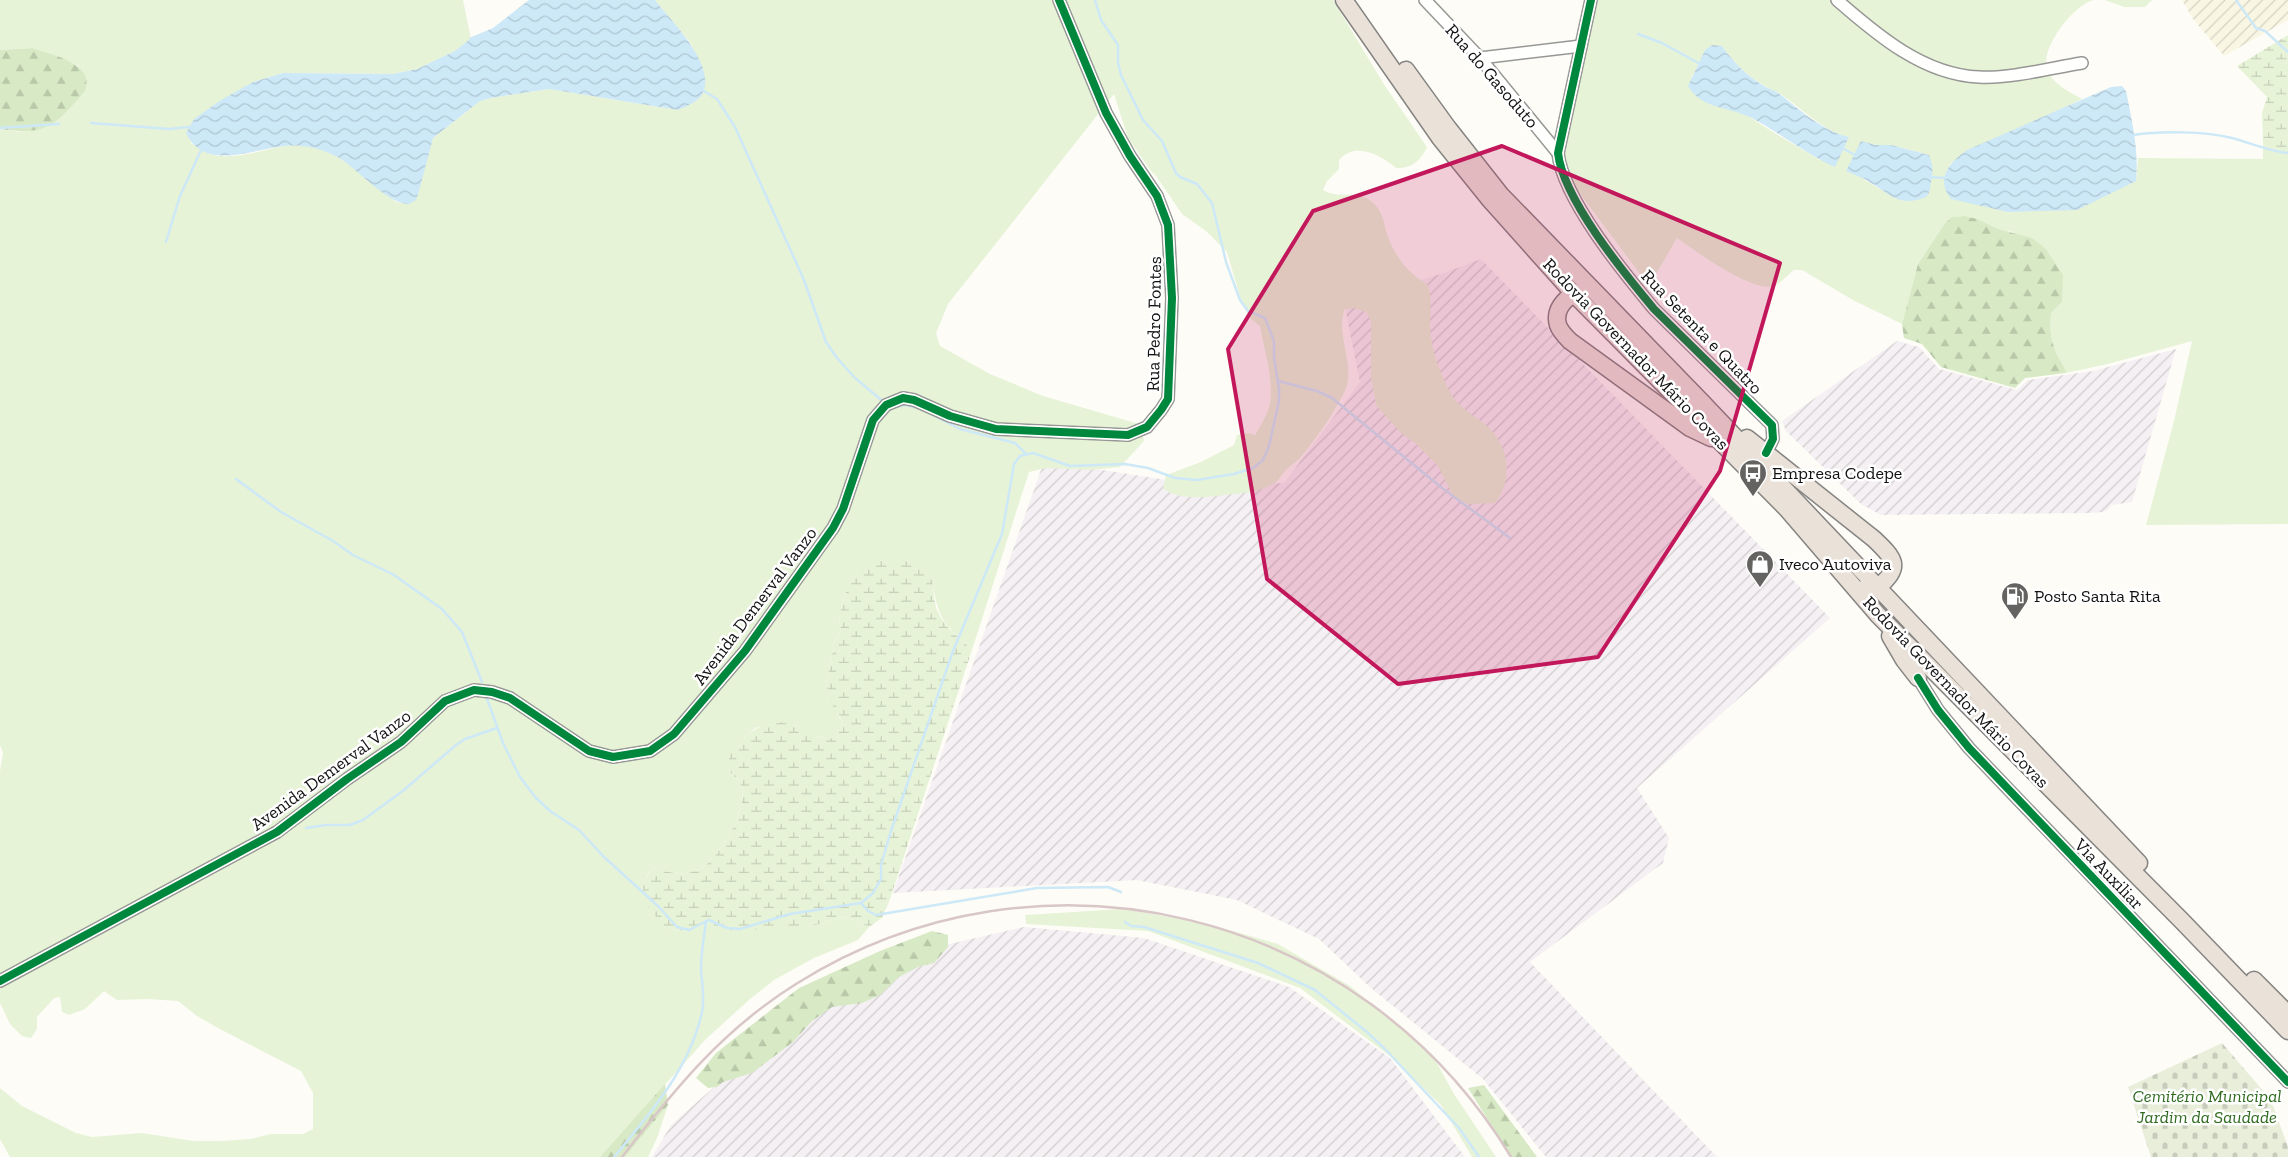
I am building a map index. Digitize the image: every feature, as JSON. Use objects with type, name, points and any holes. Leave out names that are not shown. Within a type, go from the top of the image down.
[{"type":"highway","name":"Rodovia Governador Mário Covas","points":[[1344,0],[1440,138],[1490,200],[1573,293],[1726,437],[1878,587],[2134,857],[2288,1014]]},
{"type":"highway","name":"Rodovia Governador Mário Covas","points":[[1356,0],[1448,128],[1500,194],[1598,293],[1726,437],[1878,615],[2182,921],[2288,1031]]},
{"type":"highway","points":[[1598,293],[1582,290],[1573,293],[1563,302],[1558,313],[1557,324],[1562,333],[1570,341],[1690,428],[1726,437],[1746,438],[1874,539],[1894,561],[1894,569],[1878,587],[1865,586],[1842,571]]},
{"type":"highway","points":[[1878,615],[1904,660],[1918,678]]},
{"type":"highway","points":[[1918,678],[1917,667],[1923,661]]},
{"type":"street","name":"Rua Pedro Fontes","points":[[886,404],[903,398],[914,400],[950,416],[996,429],[1128,435],[1147,428],[1168,399],[1172,298],[1168,225],[1157,196],[1130,156],[1106,112],[1059,0]]},
{"type":"street","name":"Rua do Gasoduto","points":[[1426,0],[1480,58],[1558,153]]},
{"type":"street","points":[[1558,153],[1591,0]]},
{"type":"street","points":[[1837,0],[1897,48],[1936,67],[1959,74],[1979,78],[2082,63]]},
{"type":"street","points":[[1480,58],[1581,46]]},
{"type":"street","name":"Rua Setenta e Quatro","points":[[1558,153],[1562,174],[1580,207],[1637,289],[1654,309],[1772,424],[1773,438],[1766,453]]},
{"type":"street","name":"Avenida Demerval Vanzo","points":[[0,981],[277,832],[347,778],[401,742],[445,701],[474,690],[492,692],[510,698],[589,751],[614,757],[650,751],[674,734],[745,651],[836,524],[843,509],[873,420],[886,404]]},
{"type":"street","name":"Via Auxiliar","points":[[1918,678],[1932,702],[1969,748],[2288,1082]]},
{"type":"highlighted area","points":[[1502,146],[1780,263],[1720,471],[1598,657],[1398,684],[1267,579],[1228,349],[1313,211]]},
{"type":"shaded area","points":[[2182,0],[2288,0],[2288,20],[2224,56],[2193,19]]},
{"type":"shaded area","points":[[1481,259],[1830,618],[1637,788],[1669,838],[1663,863],[1530,962],[1717,1157],[1546,1157],[1483,1079],[1371,988],[1319,939],[1237,900],[1137,880],[893,893],[1044,461],[1206,486],[1284,483],[1360,382],[1344,303],[1444,273]]},
{"type":"shaded area","points":[[1897,341],[1919,347],[1939,369],[2017,390],[2028,380],[2093,371],[2176,349],[2132,502],[2111,505],[2108,510],[2090,513],[1881,515],[1861,504],[1786,431],[1782,421]]},
{"type":"shaded area","points":[[1024,927],[1144,938],[1289,987],[1390,1058],[1465,1157],[652,1157],[671,1125],[786,1024],[945,945]]},
{"type":"green space","points":[[0,0],[463,0],[471,39],[455,51],[417,69],[393,74],[283,73],[253,82],[209,109],[191,143],[202,150],[218,156],[241,155],[298,145],[312,147],[339,157],[396,202],[409,204],[433,138],[480,101],[549,89],[678,110],[696,101],[692,45],[655,0],[1333,0],[1385,86],[1427,147],[1415,163],[1402,168],[1396,168],[1368,152],[1353,151],[1345,154],[1339,160],[1339,169],[1327,181],[1323,190],[1329,193],[1365,197],[1375,204],[1398,257],[1413,274],[1427,284],[1431,298],[1431,338],[1437,363],[1456,401],[1488,427],[1501,444],[1506,464],[1505,484],[1495,503],[1468,504],[1454,497],[1438,466],[1415,443],[1400,432],[1376,405],[1371,377],[1371,321],[1366,312],[1354,308],[1345,309],[1343,318],[1342,326],[1348,362],[1348,380],[1342,397],[1312,443],[1277,481],[1256,491],[1201,497],[1176,495],[1163,488],[1166,475],[1201,462],[1234,445],[1237,435],[1249,433],[1255,435],[1270,403],[1270,374],[1260,326],[1251,319],[1242,304],[1227,252],[1206,231],[1182,214],[1151,171],[1128,138],[1114,94],[948,304],[936,333],[940,346],[990,374],[1043,396],[1139,424],[1144,441],[1120,467],[1091,470],[1046,468],[1029,472],[972,650],[948,627],[937,605],[932,581],[847,589],[839,615],[841,631],[835,640],[826,684],[839,717],[843,722],[836,738],[826,739],[809,734],[796,725],[779,722],[755,728],[739,742],[728,770],[741,785],[743,797],[736,821],[722,846],[706,865],[693,872],[676,873],[654,867],[648,874],[641,891],[668,931],[690,930],[702,926],[804,928],[847,917],[869,927],[858,940],[814,958],[774,980],[750,999],[706,1039],[600,1157],[10,1157],[0,1139],[0,1088],[22,1106],[76,1133],[92,1137],[142,1133],[193,1141],[251,1139],[271,1134],[303,1134],[313,1129],[313,1093],[301,1071],[218,1028],[197,1016],[178,1001],[148,999],[117,1000],[104,991],[85,1009],[69,1015],[62,1012],[60,997],[54,998],[37,1017],[37,1029],[31,1038],[22,1036],[10,1024],[0,1003],[0,771],[3,753],[0,745],[0,129],[20,132],[79,66],[33,48],[0,50]]},
{"type":"green space","points":[[1598,0],[2094,0],[2077,10],[2060,28],[2046,60],[2047,69],[2053,79],[2082,99],[1950,164],[1944,178],[1951,199],[1972,203],[2136,181],[2138,158],[2263,159],[2263,144],[2288,153],[2288,524],[2146,525],[2174,421],[2192,341],[2108,364],[2066,373],[2054,347],[2051,328],[2051,313],[2062,302],[2013,232],[1999,230],[1965,217],[1958,217],[1945,223],[1918,264],[1902,324],[1853,300],[1802,270],[1794,270],[1776,285],[1767,287],[1754,284],[1725,270],[1677,238],[1649,286],[1569,179],[1565,152],[1567,129]],"holes":[[[1722,46],[1747,74],[1779,93],[1820,124],[1848,137],[1820,160],[1768,129],[1691,78],[1696,70]],[[1861,141],[1876,145],[1891,145],[1929,155],[1889,194],[1863,179]]]},
{"type":"green space","points":[[2105,0],[2152,0],[2145,7],[2124,7]]},
{"type":"green space","points":[[2288,35],[2288,153],[2263,144],[2262,113],[2267,97],[2237,66]]},
{"type":"green space","points":[[33,48],[60,57],[78,67],[84,73],[87,81],[85,91],[58,120],[49,125],[29,131],[0,129],[0,50]]},
{"type":"green space","points":[[1964,216],[1977,219],[1998,229],[2032,238],[2045,248],[2063,275],[2062,302],[2051,313],[2051,328],[2054,347],[2066,373],[2025,378],[2015,388],[1941,367],[1922,344],[1904,338],[1902,324],[1918,264],[1945,223],[1952,217]]},
{"type":"green space","points":[[886,558],[915,564],[927,572],[931,578],[934,599],[941,618],[972,650],[889,902],[882,918],[869,927],[847,917],[804,928],[737,931],[702,926],[690,930],[668,931],[645,901],[643,886],[654,867],[676,873],[698,870],[714,857],[730,834],[743,797],[741,785],[728,770],[730,754],[738,743],[752,731],[764,725],[778,722],[797,726],[819,737],[836,738],[843,722],[833,706],[826,684],[835,640],[841,631],[839,615],[847,589],[861,569]]},
{"type":"green space","points":[[1122,909],[1205,923],[1278,944],[1350,986],[1432,1054],[1454,1094],[1496,1157],[1472,1157],[1441,1105],[1391,1057],[1300,988],[1148,931],[1026,924],[1025,915]]},
{"type":"green space","points":[[932,931],[948,935],[948,947],[934,963],[918,967],[899,977],[880,995],[862,1003],[832,1007],[812,1021],[793,1042],[752,1073],[723,1082],[717,1087],[708,1088],[696,1078],[716,1053],[799,988],[880,951]]},
{"type":"green space","name":"Cemitério Municipal Jardim da Saudade","points":[[2222,1043],[2271,1100],[2288,1147],[2288,1157],[2151,1157],[2128,1087]]},
{"type":"green space","points":[[665,1084],[668,1105],[625,1157],[600,1157]]},
{"type":"green space","points":[[1484,1085],[1537,1157],[1511,1157],[1468,1088]]},
{"type":"green space","points":[[668,1105],[657,1138],[648,1157],[625,1157]]},
{"type":"water","points":[[529,0],[655,0],[681,31],[698,56],[705,82],[703,93],[695,101],[678,110],[549,89],[480,101],[433,138],[416,200],[409,204],[392,199],[341,159],[322,150],[286,146],[222,156],[208,153],[196,146],[186,133],[194,119],[221,100],[253,82],[283,73],[393,74],[417,69],[455,51],[469,38],[493,28]]},
{"type":"water","points":[[1712,45],[1722,46],[1752,78],[1779,94],[1813,120],[1830,130],[1849,137],[1835,167],[1752,118],[1708,103],[1694,94],[1688,86],[1705,50]]},
{"type":"water","points":[[2122,86],[2126,91],[2134,136],[2137,158],[2136,181],[2077,210],[2008,212],[1951,199],[1946,191],[1944,178],[1950,166],[1967,150],[2111,87]]},
{"type":"water","points":[[1861,141],[1876,145],[1891,145],[1929,155],[1932,172],[1928,195],[1912,201],[1899,200],[1846,171]]},
{"type":"waterway","points":[[486,696],[503,743],[520,777],[536,798],[550,811],[579,830],[604,857],[659,907],[677,927],[689,930],[709,920],[727,928],[740,929],[790,914],[861,903],[873,893],[881,879],[881,865],[891,831],[953,651],[1002,534],[1014,464],[1020,456],[1033,453],[1070,466],[1125,464],[1148,468],[1175,478],[1197,480],[1234,474],[1253,468],[1263,460],[1269,446],[1279,401],[1274,341],[1265,318],[1248,311],[1240,300],[1226,262],[1212,203],[1197,184],[1180,177],[1176,173],[1162,141],[1143,120],[1121,75],[1118,63],[1118,45],[1101,20],[1095,0]]},
{"type":"waterway","points":[[2236,0],[2256,28],[2265,31],[2288,52]]},
{"type":"waterway","points":[[1638,34],[1662,43],[1702,65]]},
{"type":"waterway","points":[[702,90],[717,99],[735,127],[804,280],[826,342],[855,378],[885,403]]},
{"type":"waterway","points":[[91,123],[169,129],[189,127]]},
{"type":"waterway","points":[[0,128],[59,124]]},
{"type":"waterway","points":[[2133,135],[2169,132],[2209,134],[2288,153]]},
{"type":"waterway","points":[[166,242],[180,196],[202,148]]},
{"type":"waterway","points":[[1842,148],[1857,156]]},
{"type":"waterway","points":[[1929,177],[1946,178]]},
{"type":"waterway","points":[[1278,381],[1317,391],[1332,398],[1442,488],[1510,538]]},
{"type":"waterway","points":[[896,407],[905,405],[919,408],[960,429],[1015,443],[1026,454]]},
{"type":"waterway","points":[[236,479],[281,512],[333,541],[353,555],[394,575],[442,609],[462,632],[482,682]]},
{"type":"waterway","points":[[306,828],[326,825],[350,825],[363,820],[404,790],[456,745],[465,739],[497,728]]},
{"type":"waterway","points":[[861,903],[868,911],[876,915],[1037,888],[1108,887],[1121,892]]},
{"type":"waterway","points":[[614,1157],[667,1089],[688,1052],[696,1033],[703,1007],[701,964],[706,921]]},
{"type":"waterway","points":[[1125,922],[1131,926],[1144,927],[1258,963],[1315,990],[1385,1049],[1459,1128],[1479,1157]]},
{"type":"railway","points":[[622,1157],[680,1085],[722,1041],[769,1002],[796,984],[891,937],[990,911],[1091,906],[1190,920],[1284,953],[1371,1004],[1448,1072],[1511,1157]]},
{"type":"cycle path","points":[[0,981],[277,832],[347,779],[401,742],[445,701],[474,690],[492,692],[510,698],[589,751],[613,757],[650,751],[674,734],[745,651],[833,528],[843,509],[873,420],[886,405],[903,398],[914,400],[950,416],[996,429],[1128,435],[1147,427],[1168,399],[1172,298],[1168,225],[1157,196],[1130,156],[1106,113],[1059,0]]},
{"type":"cycle path","points":[[1591,0],[1558,153],[1562,171],[1571,192],[1597,235],[1641,294],[1772,425],[1773,439],[1766,453]]},
{"type":"cycle path","points":[[1918,678],[1938,710],[1969,748],[2288,1082]]},
{"type":"place","name":"Empresa Codepe","points":[[1753,497]]},
{"type":"place","name":"Iveco Autoviva","points":[[1760,588]]},
{"type":"place","name":"Posto Santa Rita","points":[[2015,620]]}]
